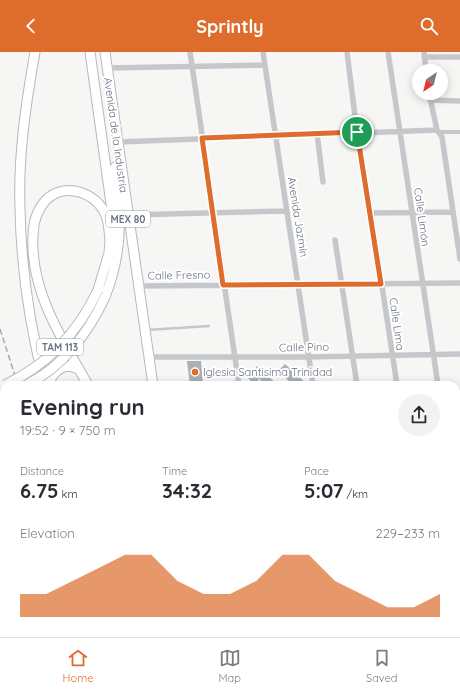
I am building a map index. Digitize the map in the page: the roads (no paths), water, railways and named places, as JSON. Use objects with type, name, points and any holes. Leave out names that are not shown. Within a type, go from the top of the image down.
[{"type":"highway","points":[[35,52],[26,107],[20,208],[25,276],[36,343],[45,381]]},
{"type":"highway","points":[[90,52],[111,197],[110,240]]},
{"type":"highway","name":"Avenida de la Industria","points":[[105,52],[152,381]]},
{"type":"highway","points":[[32,381],[47,372],[72,348],[90,325],[105,297],[115,269],[120,234],[114,159],[118,142]]},
{"type":"highway","points":[[86,381],[58,334],[42,294],[34,260],[32,236],[35,219],[42,206],[58,192],[81,192],[94,199],[103,210],[106,216],[110,240]]},
{"type":"highway","name":"TAM 113","points":[[11,381],[29,371],[58,349],[82,320],[98,290],[109,253],[110,240]]},
{"type":"highway","points":[[49,381],[67,366],[73,366],[79,370]]},
{"type":"street","points":[[190,52],[223,285],[238,381]]},
{"type":"street","name":"Avenida Jazmín","points":[[263,52],[312,381]]},
{"type":"street","name":"Calle Lima","points":[[347,52],[357,132],[396,381]]},
{"type":"street","name":"Calle Limón","points":[[388,52],[437,381]]},
{"type":"street","points":[[425,64],[424,54],[460,57]]},
{"type":"street","points":[[107,68],[265,65]]},
{"type":"street","points":[[460,101],[430,100],[438,131],[442,137],[460,259]]},
{"type":"street","points":[[118,142],[399,130],[460,132]]},
{"type":"street","points":[[317,133],[323,182]]},
{"type":"street","points":[[128,215],[287,211]]},
{"type":"street","points":[[371,213],[452,212]]},
{"type":"street","points":[[334,240],[356,381]]},
{"type":"street","name":"Calle Fresno","points":[[138,286],[460,283]]},
{"type":"street","name":"Calle Pino","points":[[149,357],[309,357],[460,354]]},
{"type":"lane","points":[[145,330],[209,326]]},
{"type":"railway","points":[[0,329],[17,381]]},
{"type":"place","name":"Iglesia Santisima Trinidad","points":[[195,372]]}]
